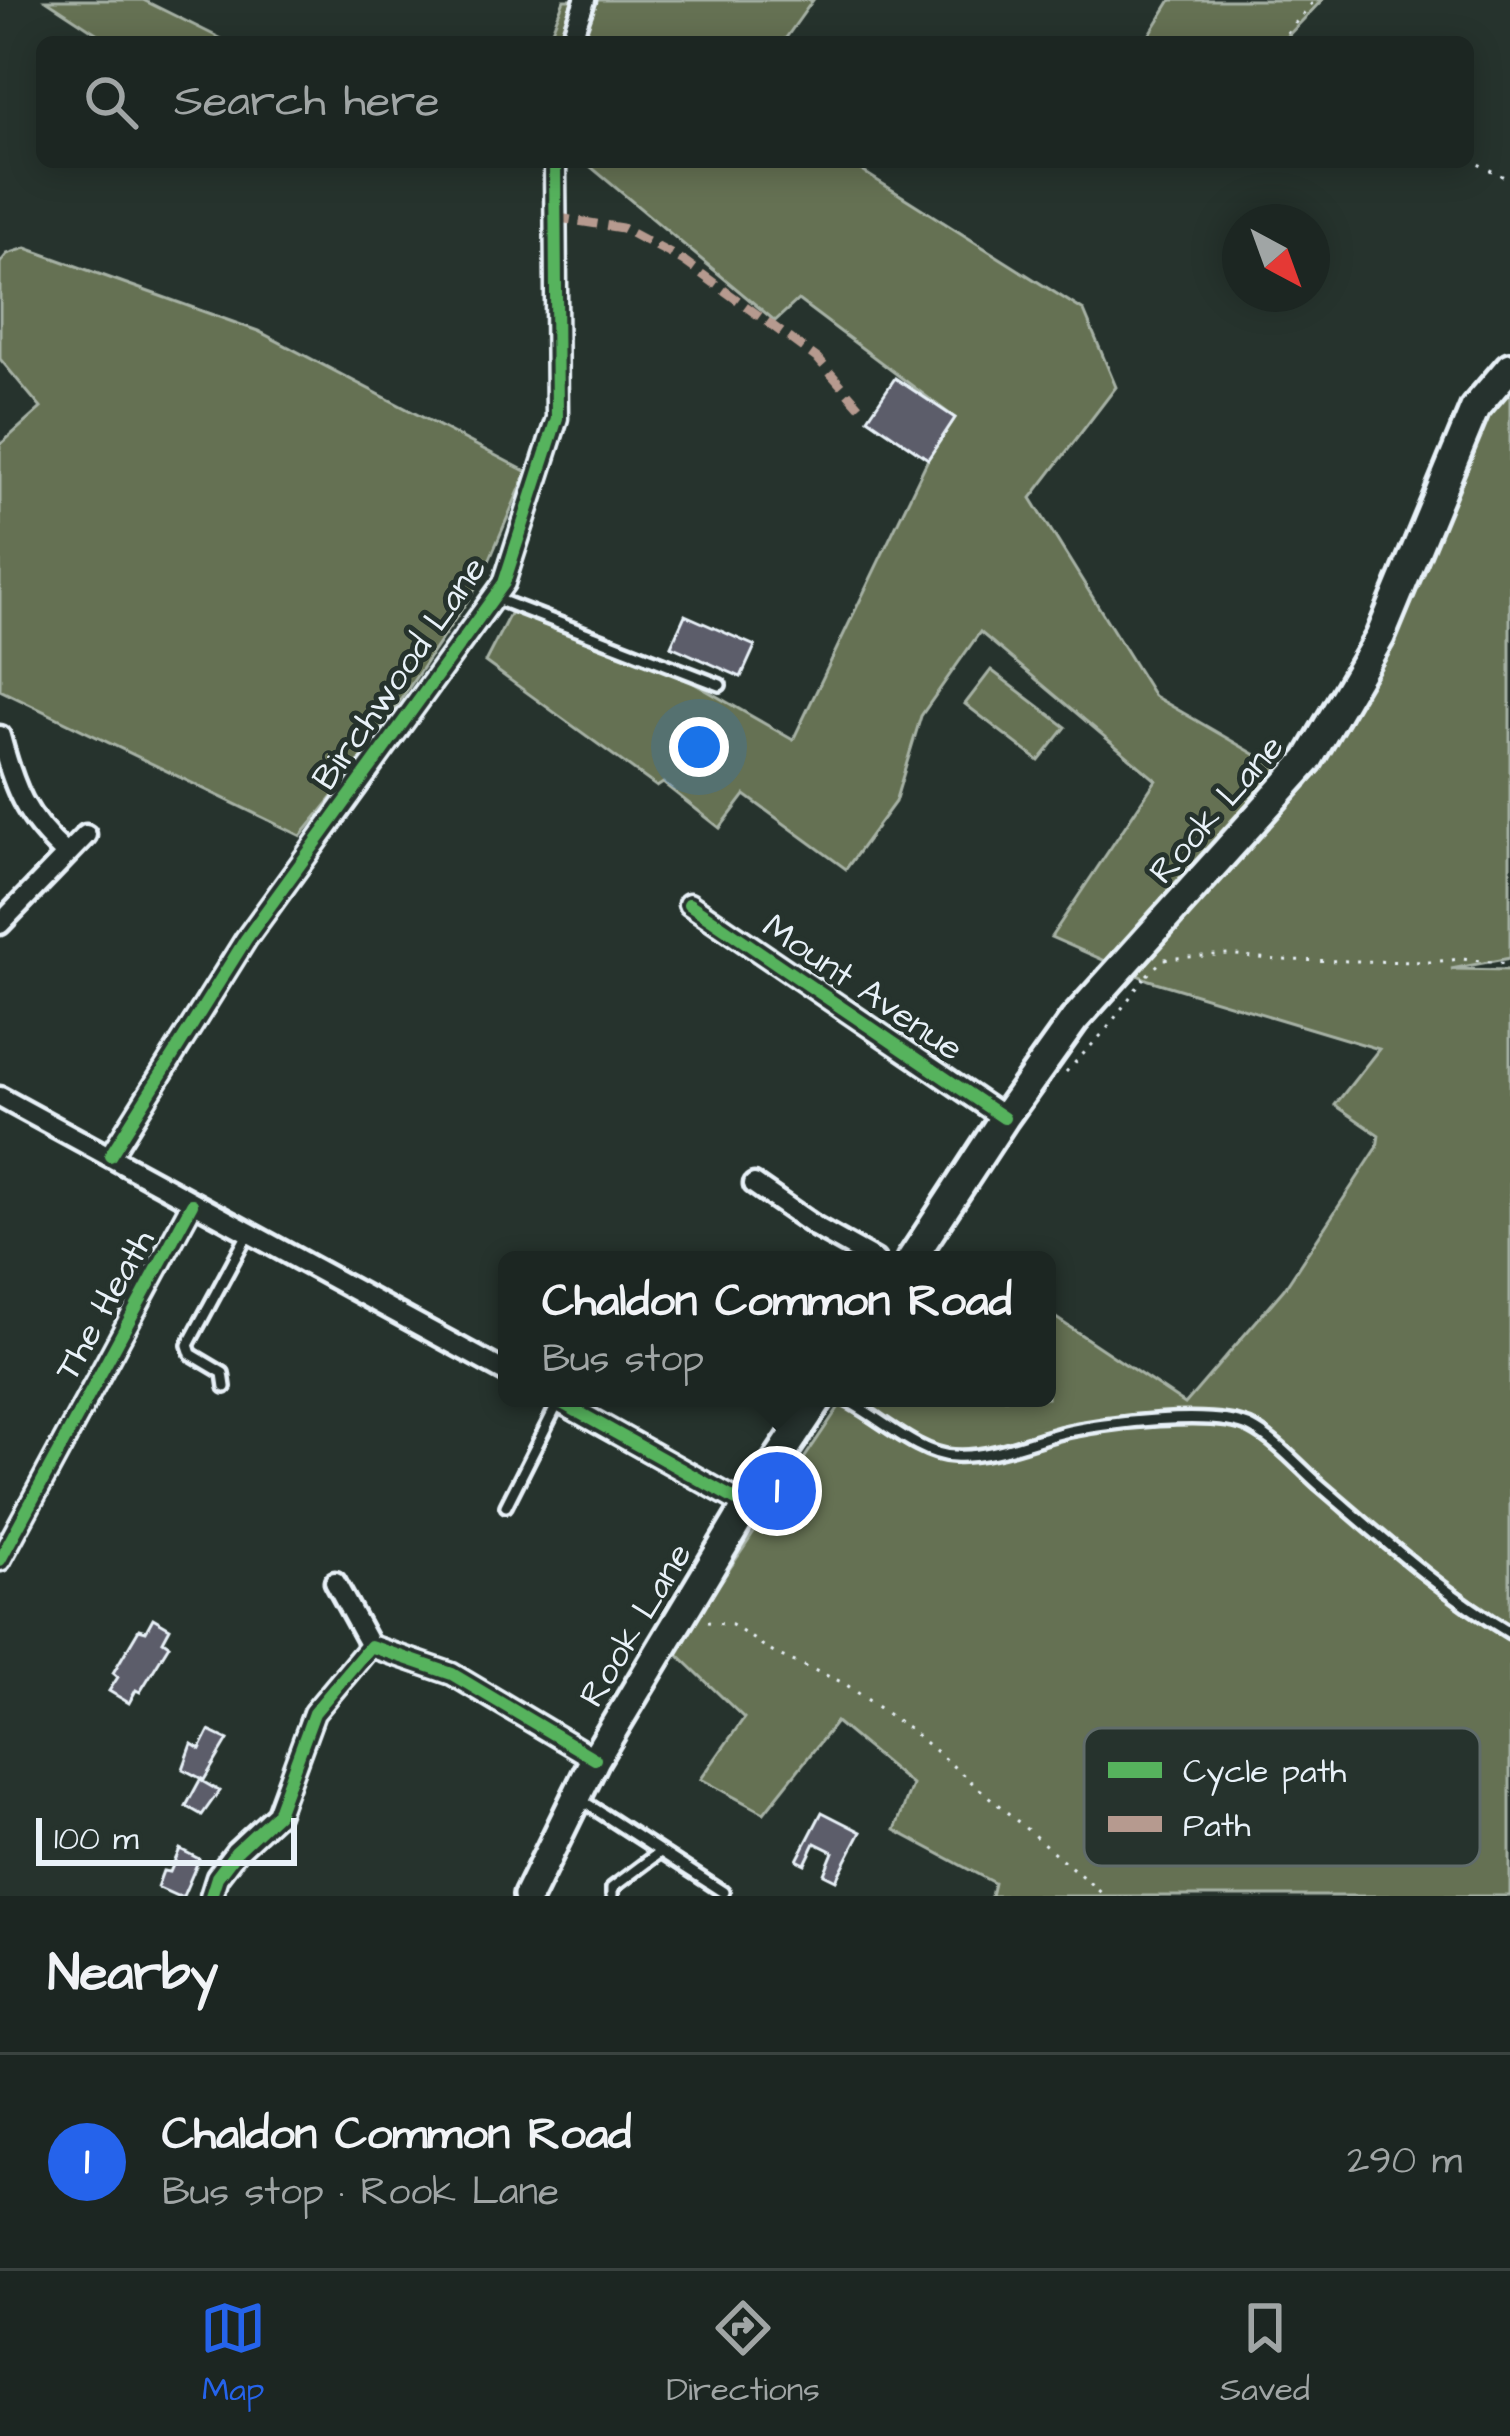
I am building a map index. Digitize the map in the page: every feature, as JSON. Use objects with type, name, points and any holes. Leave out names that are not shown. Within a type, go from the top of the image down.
[{"type":"main road","name":"Rook Lane","points":[[917,1251],[1074,1020],[1308,760],[1380,637],[1475,408],[1510,367]]},
{"type":"main road","name":"Rook Lane","points":[[528,1896],[595,1759],[747,1506],[813,1407]]},
{"type":"street","points":[[572,36],[585,0]]},
{"type":"street","name":"Birchwood Lane","points":[[110,1156],[246,939],[504,583],[556,418],[555,168]]},
{"type":"street","points":[[0,736],[32,821],[66,854]]},
{"type":"street","points":[[0,924],[86,835]]},
{"type":"street","name":"Mount Avenue","points":[[689,904],[1004,1118]]},
{"type":"street","points":[[0,1097],[498,1368]]},
{"type":"street","points":[[754,1184],[859,1251]]},
{"type":"street","name":"The Heath","points":[[0,1560],[192,1204]]},
{"type":"street","points":[[569,1407],[747,1506]]},
{"type":"street","points":[[334,1582],[370,1646],[452,1674],[595,1759]]},
{"type":"street","points":[[211,1896],[217,1877],[236,1852],[278,1814],[314,1713],[370,1646]]},
{"type":"lane","points":[[494,598],[720,685]]},
{"type":"lane","points":[[225,1387],[223,1373],[191,1354],[188,1345],[248,1234]]},
{"type":"lane","points":[[506,1506],[553,1407]]},
{"type":"lane","points":[[862,1407],[932,1453],[956,1456],[999,1451],[1066,1432],[1142,1423],[1199,1418],[1251,1427],[1453,1599],[1510,1634]]},
{"type":"lane","points":[[576,1797],[723,1892]]},
{"type":"lane","points":[[612,1896],[612,1888],[660,1852]]},
{"type":"path","points":[[1284,36],[1315,0]]},
{"type":"path","points":[[1474,162],[1510,180]]},
{"type":"path","points":[[1036,1074],[1056,1077],[1070,1070],[1164,959],[1228,954],[1510,964]]},
{"type":"path","points":[[684,1610],[701,1622],[733,1625],[774,1653],[844,1683],[913,1732],[1106,1896]]},
{"type":"green space","points":[[46,0],[143,0],[216,36],[101,36]]},
{"type":"green space","points":[[564,0],[813,0],[787,36],[553,36]]},
{"type":"green space","points":[[1171,0],[1322,0],[1288,36],[1149,36]]},
{"type":"green space","points":[[592,168],[858,168],[1084,311],[1116,387],[1031,498],[1154,696],[1308,785],[1499,389],[1510,395],[1510,958],[1451,969],[1510,970],[1510,1896],[991,1896],[994,1883],[895,1830],[912,1785],[836,1722],[764,1813],[701,1779],[744,1718],[674,1651],[839,1407],[1056,1407],[1056,1318],[1185,1404],[1284,1289],[1377,1148],[1379,1135],[1335,1105],[1379,1049],[1149,980],[1051,937],[1156,780],[980,632],[921,716],[895,802],[846,869],[745,795],[720,828],[663,783],[657,787],[485,662],[515,604],[648,657],[793,740],[928,459],[955,418],[798,300],[775,321]]},
{"type":"green space","points":[[26,248],[258,331],[527,472],[480,582],[346,781],[301,836],[0,690],[0,445],[41,408],[0,359],[0,263],[7,254]]},
{"type":"green space","points":[[991,670],[1066,727],[1039,761],[965,704]]},
{"type":"building","points":[[895,378],[955,418],[928,459],[868,418]]},
{"type":"building","points":[[685,615],[755,646],[741,677],[671,646]]},
{"type":"building","points":[[153,1618],[170,1628],[163,1641],[169,1645],[129,1703],[109,1691],[118,1677],[113,1673],[139,1629],[146,1631]]},
{"type":"building","points":[[209,1731],[228,1740],[204,1780],[183,1769],[192,1744],[200,1749]]},
{"type":"building","points":[[200,1780],[219,1791],[202,1815],[186,1806]]},
{"type":"building","points":[[822,1812],[861,1832],[836,1880],[824,1874],[833,1852],[815,1843],[805,1864],[797,1860]]},
{"type":"building","points":[[180,1849],[199,1859],[183,1896],[177,1896],[157,1887]]},
{"type":"marked path","points":[[553,217],[622,228],[684,261],[818,359],[863,410]]},
{"type":"cycle path","points":[[110,1156],[246,939],[504,583],[557,418],[555,168]]},
{"type":"cycle path","points":[[689,904],[1004,1118]]},
{"type":"cycle path","points":[[0,1560],[192,1204]]},
{"type":"cycle path","points":[[569,1407],[747,1506]]},
{"type":"cycle path","points":[[211,1896],[217,1877],[236,1852],[277,1814],[314,1713],[370,1646],[452,1674],[595,1759]]},
{"type":"place","name":"Chaldon Common Road","points":[[777,1491]]}]
